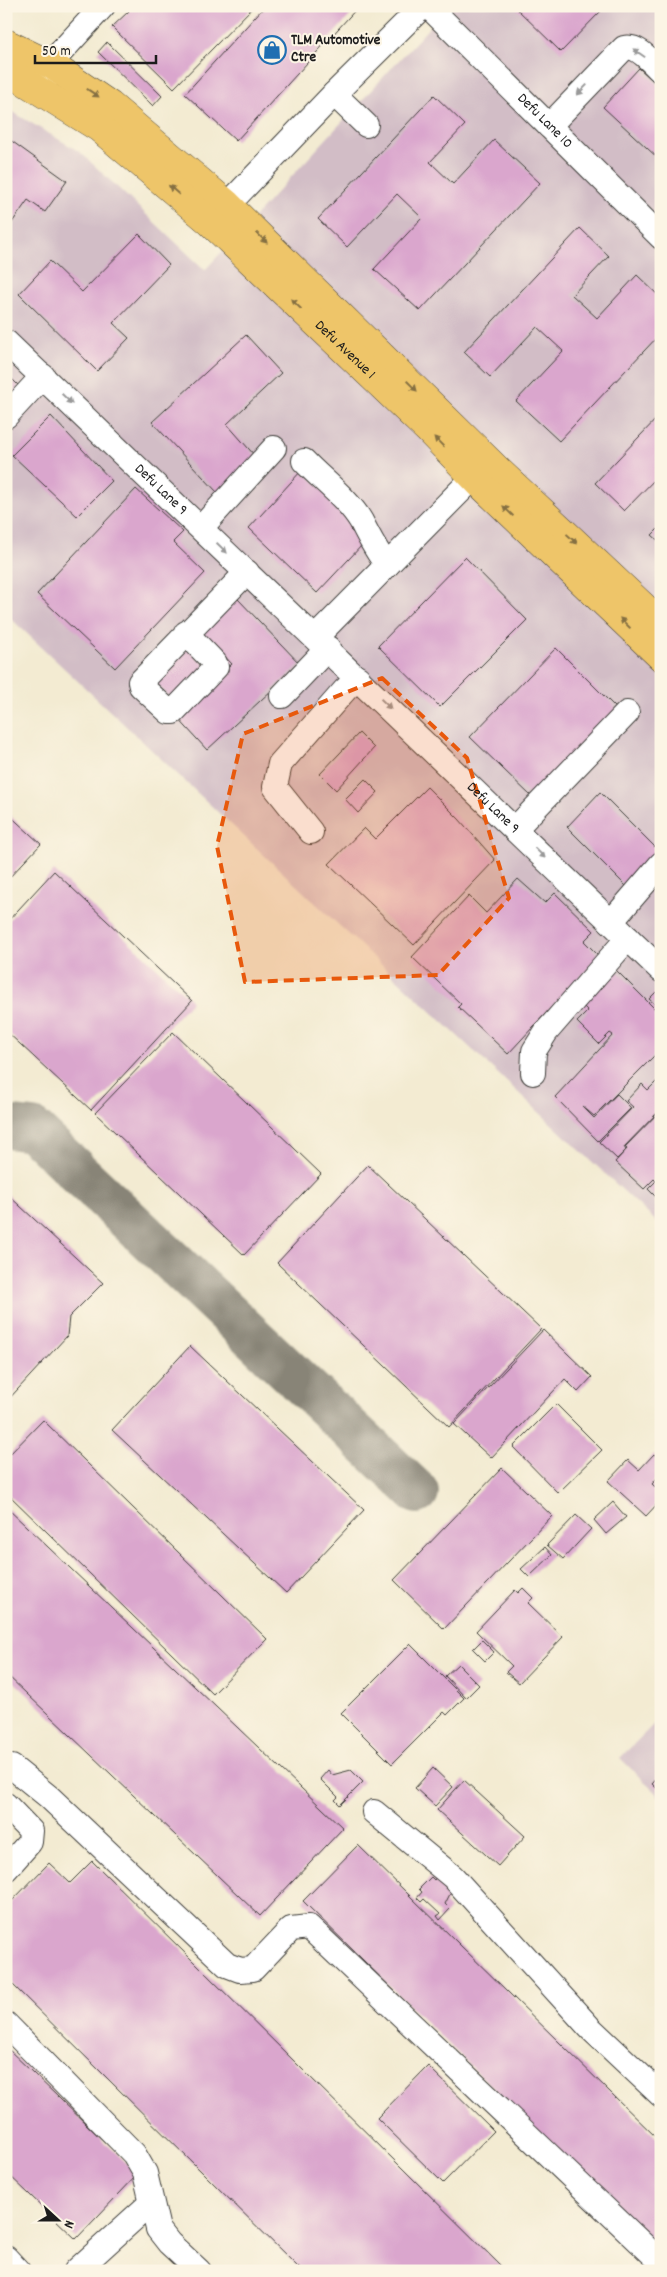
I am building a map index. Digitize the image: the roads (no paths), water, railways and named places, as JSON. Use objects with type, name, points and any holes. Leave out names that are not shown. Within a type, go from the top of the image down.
[{"type":"main road","name":"Defu Avenue 1","points":[[6,43],[53,66],[110,105],[219,213],[427,429],[485,474],[661,623]]},
{"type":"main road","name":"Defu Avenue 1","points":[[6,70],[99,128],[219,213]]},
{"type":"main road","name":"Defu Avenue 1","points":[[485,474],[661,657]]},
{"type":"street","points":[[39,90],[60,53],[103,6]]},
{"type":"street","points":[[219,213],[334,94],[423,6]]},
{"type":"street","name":"Defu Lane 10","points":[[428,6],[661,237]]},
{"type":"street","points":[[549,126],[624,48],[630,47],[639,50],[661,71]]},
{"type":"street","points":[[334,94],[366,125]]},
{"type":"street","name":"Defu Lane 9","points":[[6,342],[661,970]]},
{"type":"street","points":[[6,416],[43,376]]},
{"type":"street","points":[[201,528],[274,448]]},
{"type":"street","points":[[304,462],[349,507],[360,521],[376,551],[387,565]]},
{"type":"street","points":[[282,696],[387,565],[485,474]]},
{"type":"street","points":[[323,644],[485,474]]},
{"type":"street","points":[[186,633],[247,572]]},
{"type":"street","points":[[311,832],[275,788],[276,774],[280,764],[345,690],[358,678]]},
{"type":"street","points":[[515,829],[626,713]]},
{"type":"street","points":[[532,1073],[534,1051],[619,930],[661,864]]},
{"type":"street","points":[[8,1770],[49,1797],[226,1965],[240,1970],[253,1969],[291,1929],[309,1927],[661,2262]]},
{"type":"street","points":[[6,1805],[31,1831],[32,1837],[30,1842],[6,1869]]},
{"type":"street","points":[[374,1812],[452,1877],[590,2028],[661,2095]]},
{"type":"street","points":[[6,2024],[134,2154],[144,2174],[158,2229],[169,2243],[199,2271]]},
{"type":"street","points":[[76,2271],[151,2203]]},
{"type":"street","points":[[6,2258],[18,2271]]},
{"type":"place","name":"TLM Automotive Ctre","points":[[272,50]]}]
